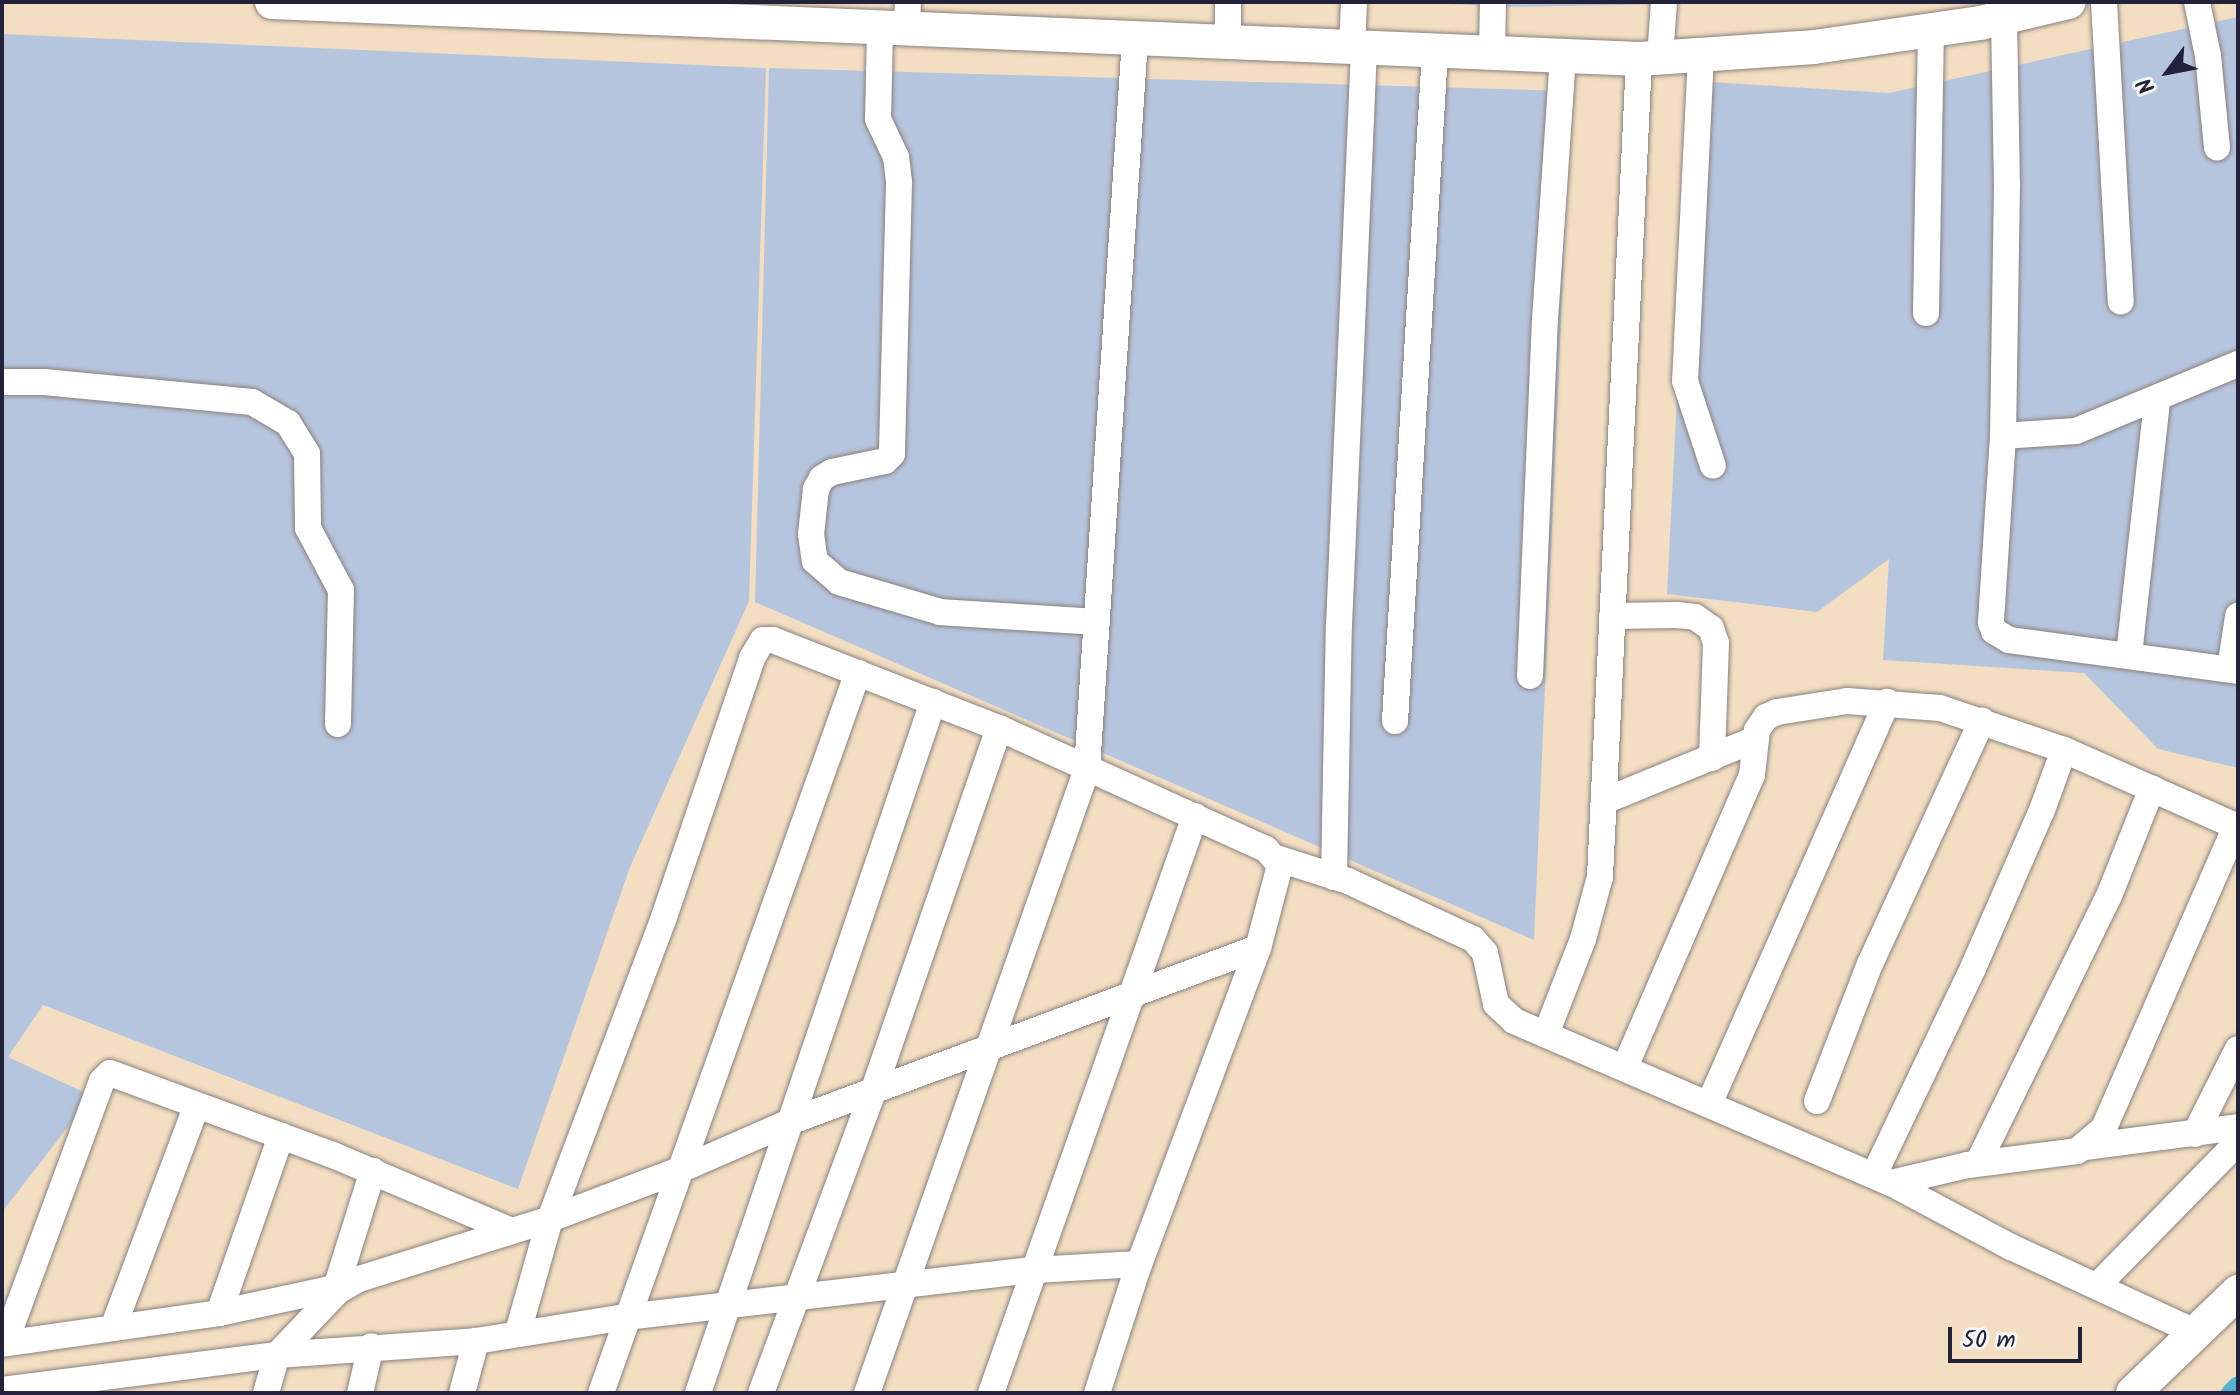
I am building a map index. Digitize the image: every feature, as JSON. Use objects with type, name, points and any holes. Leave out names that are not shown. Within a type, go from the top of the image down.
[{"type":"main road","points":[[272,2],[898,19],[1135,38],[1650,58],[1814,47],[1931,30],[2069,2]]},
{"type":"main road","points":[[2133,1393],[2238,1292]]},
{"type":"street","points":[[1228,2],[1228,42]]},
{"type":"street","points":[[1334,877],[1358,48],[1354,2]]},
{"type":"street","points":[[1492,53],[1493,2]]},
{"type":"street","points":[[1546,1034],[1596,902],[1650,58],[1664,2]]},
{"type":"street","points":[[2104,2],[2121,302]]},
{"type":"street","points":[[2197,2],[2208,56],[2217,148]]},
{"type":"street","points":[[2004,17],[2007,183],[2003,436],[1990,614],[1994,631],[2009,640],[2234,670],[2238,616]]},
{"type":"street","points":[[898,19],[878,119],[896,157],[899,183],[892,454],[885,461],[832,472],[822,478],[816,489],[811,534],[815,561],[839,582],[940,612],[1097,622]]},
{"type":"street","points":[[1926,313],[1931,30]]},
{"type":"street","points":[[867,1393],[1087,769],[1135,38]]},
{"type":"street","points":[[1395,721],[1435,52]]},
{"type":"street","points":[[1701,55],[1685,381],[1692,412],[1713,466]]},
{"type":"street","points":[[1530,676],[1545,320],[1563,56]]},
{"type":"street","points":[[2003,436],[2069,433],[2157,400],[2238,364]]},
{"type":"street","points":[[2,382],[44,382],[252,402],[288,423],[307,454],[308,528],[341,590],[338,724]]},
{"type":"street","points":[[2129,655],[2154,451],[2157,400]]},
{"type":"street","points":[[1612,616],[1695,617],[1711,628],[1716,643],[1712,758]]},
{"type":"street","points":[[518,1332],[550,1219],[663,920],[756,647],[763,640],[784,642],[999,728],[1266,849],[1276,858],[1334,877],[1473,939],[1485,953],[1496,1004],[1514,1021],[1883,1179],[2011,1247],[2195,1332]]},
{"type":"street","points":[[601,1393],[858,672]]},
{"type":"street","points":[[1625,1067],[1752,775],[1759,725],[1766,717],[1786,709],[1847,701],[1940,708],[2064,750],[2237,826],[2121,1084],[2110,1118],[2085,1147]]},
{"type":"street","points":[[698,1393],[933,702]]},
{"type":"street","points":[[1709,1104],[1887,702]]},
{"type":"street","points":[[1817,1101],[1870,964],[1982,720]]},
{"type":"street","points":[[761,1393],[873,1092],[999,728]]},
{"type":"street","points":[[1604,801],[1756,739]]},
{"type":"street","points":[[1883,1179],[2064,750]]},
{"type":"street","points":[[1978,1163],[2109,896],[2152,788]]},
{"type":"street","points":[[991,1393],[1195,816]]},
{"type":"street","points":[[1097,1393],[1139,1264],[1258,948],[1280,876],[1276,858]]},
{"type":"street","points":[[512,1231],[373,1171],[114,1073],[106,1076],[4,1344],[219,1313],[340,1287],[550,1219],[680,1170],[792,1121],[1258,948]]},
{"type":"street","points":[[2195,1134],[2238,1049]]},
{"type":"street","points":[[113,1328],[197,1105]]},
{"type":"street","points":[[1883,1179],[2238,1127]]},
{"type":"street","points":[[219,1313],[281,1136]]},
{"type":"street","points":[[2097,1286],[2238,1142]]},
{"type":"street","points":[[266,1393],[277,1355],[340,1287],[373,1171]]},
{"type":"street","points":[[2,1390],[277,1355],[476,1341],[626,1317],[905,1284],[1034,1270],[1139,1264]]},
{"type":"street","points":[[462,1393],[476,1341]]},
{"type":"street","points":[[360,1393],[371,1346]]},
{"type":"shaded area","points":[[1409,2],[1785,2],[1509,7]]},
{"type":"shaded area","points":[[2238,17],[2238,768],[2158,749],[2084,673],[1883,660],[1889,559],[1817,612],[1667,594],[1693,81],[1889,93]]},
{"type":"shaded area","points":[[2,34],[766,68],[749,601],[630,867],[518,1189],[43,1005],[8,1057],[92,1096],[2,1212]]},
{"type":"shaded area","points":[[769,68],[1571,91],[1534,940],[755,602]]},
{"type":"waterway","points":[[2230,1393],[2238,1385]]}]
